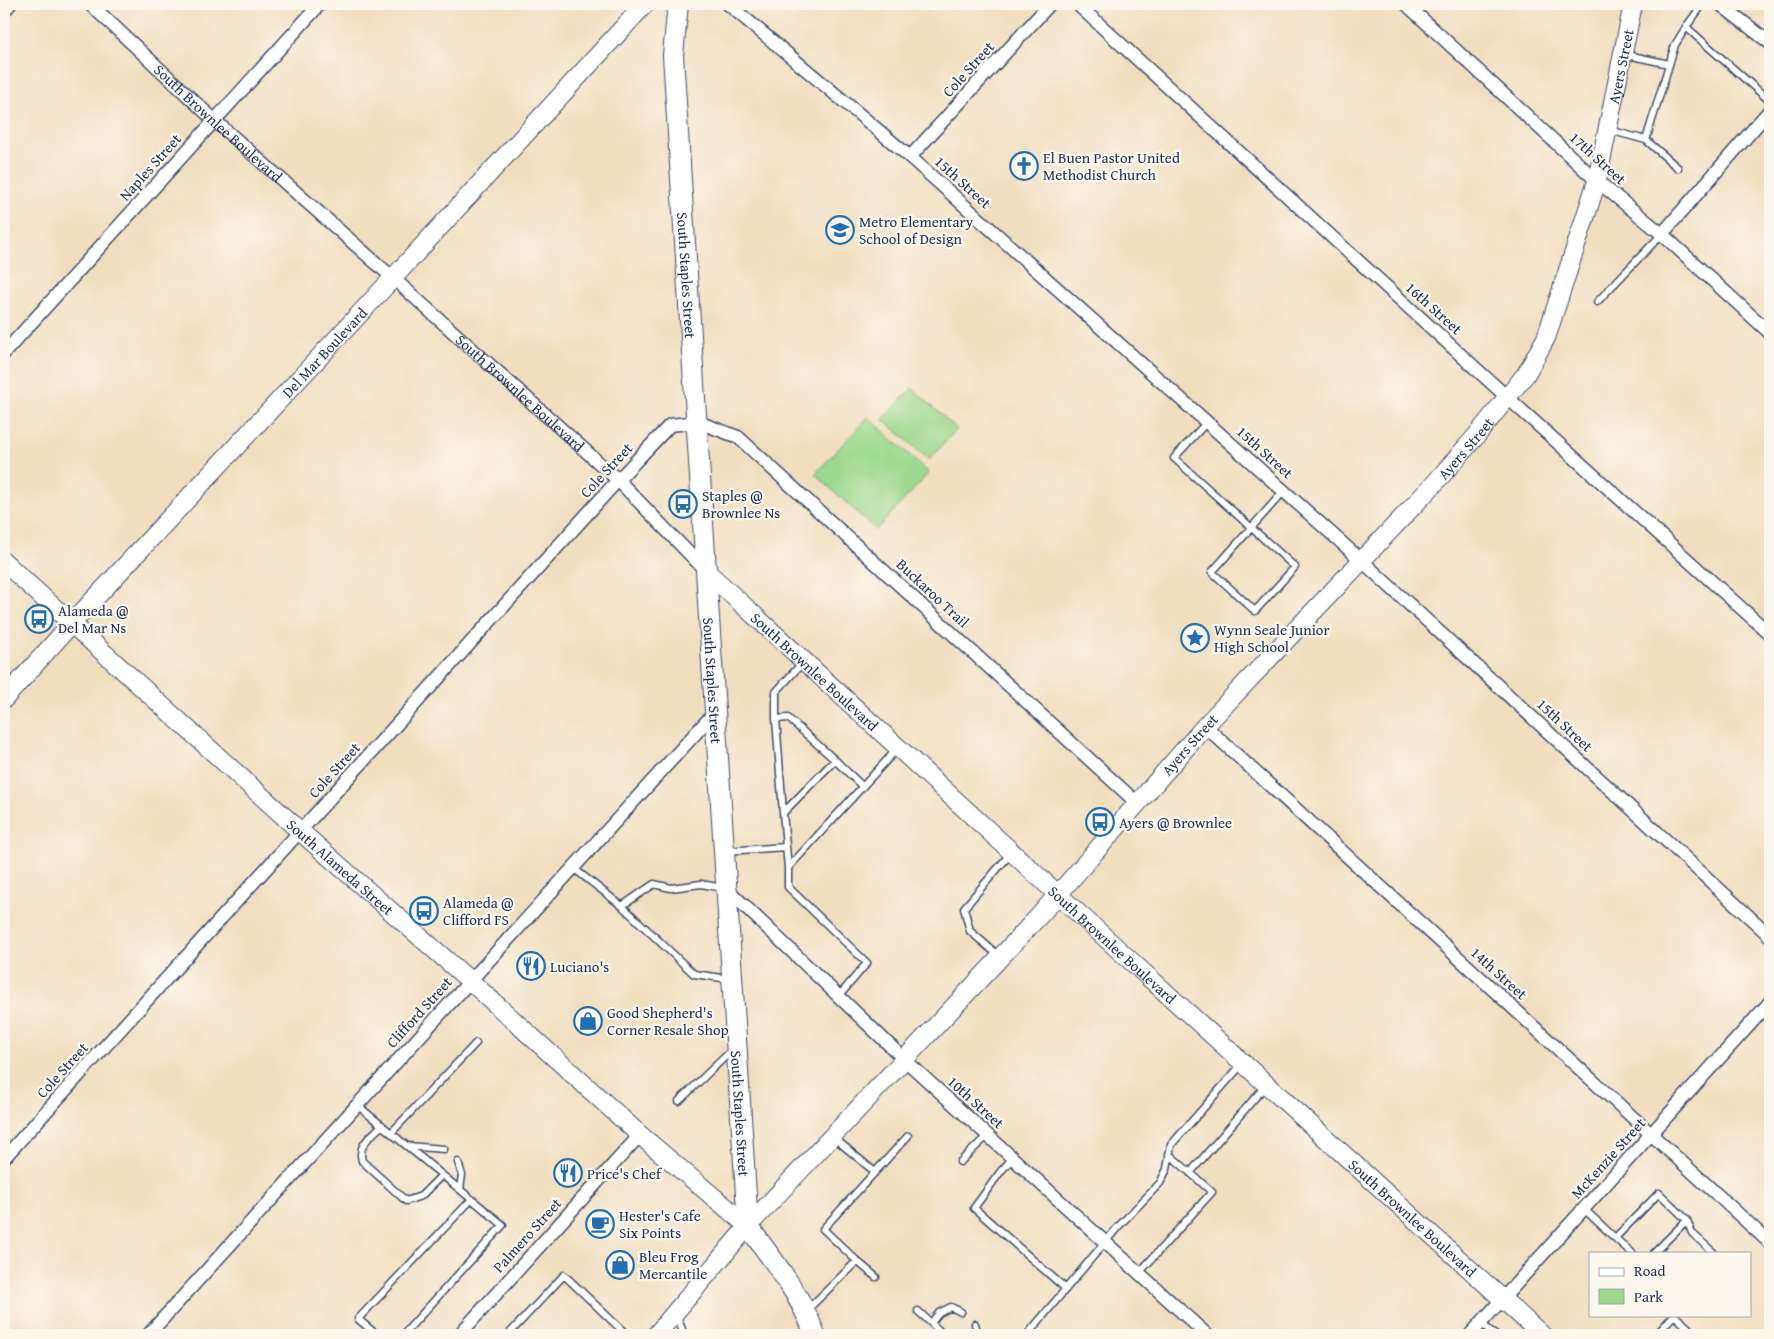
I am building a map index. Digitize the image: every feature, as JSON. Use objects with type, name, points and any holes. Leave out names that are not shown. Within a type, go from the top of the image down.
[{"type":"main road","name":"Del Mar Boulevard","points":[[4,699],[72,623],[394,278],[645,4]]},
{"type":"main road","name":"South Staples Street","points":[[678,4],[673,55],[748,1226]]},
{"type":"main road","name":"Ayers Street","points":[[748,1226],[1058,895],[1205,726],[1434,484],[1508,398],[1526,374],[1546,338],[1597,181],[1633,4]]},
{"type":"main road","name":"South Alameda Street","points":[[4,562],[300,832],[469,980],[640,1135],[748,1226]]},
{"type":"main road","name":"South Brownlee Boulevard","points":[[706,571],[1058,895],[1542,1335]]},
{"type":"main road","points":[[656,1335],[748,1226],[784,1275],[807,1311],[815,1335]]},
{"type":"street","points":[[4,11],[10,4]]},
{"type":"street","name":"South Brownlee Boulevard","points":[[90,4],[214,120],[394,278],[618,480],[706,571]]},
{"type":"street","name":"Naples Street","points":[[4,353],[320,4]]},
{"type":"street","name":"15th Street","points":[[728,4],[910,157],[1207,422],[1361,560],[1770,936]]},
{"type":"street","name":"Cole Street","points":[[910,157],[1050,4]]},
{"type":"street","name":"16th Street","points":[[1077,4],[1508,398],[1770,634]]},
{"type":"street","name":"17th Street","points":[[1406,4],[1597,181],[1662,234],[1770,333]]},
{"type":"street","points":[[1720,4],[1770,43]]},
{"type":"street","points":[[1662,234],[1770,110]]},
{"type":"street","name":"Cole Street","points":[[4,1158],[618,480],[670,425],[698,422]]},
{"type":"street","name":"Buckaroo Trail","points":[[698,422],[738,437],[1137,803]]},
{"type":"street","name":"Clifford Street","points":[[148,1335],[469,980],[715,712]]},
{"type":"street","name":"14th Street","points":[[1205,726],[1770,1243]]},
{"type":"street","name":"10th Street","points":[[727,888],[905,1060],[1207,1335]]},
{"type":"street","name":"McKenzie Street","points":[[1470,1335],[1770,1002]]},
{"type":"street","name":"Palmero Street","points":[[459,1335],[640,1135]]},
{"type":"lane","points":[[1646,140],[1674,44],[1703,4]]},
{"type":"lane","points":[[1686,26],[1770,101]]},
{"type":"lane","points":[[1623,54],[1669,64]]},
{"type":"lane","points":[[1608,129],[1646,140],[1678,168]]},
{"type":"lane","points":[[1597,302],[1662,234]]},
{"type":"lane","points":[[1207,422],[1174,458],[1252,528],[1295,566],[1255,611],[1212,572],[1252,528],[1284,491]]},
{"type":"lane","points":[[804,661],[776,692],[776,719],[788,887],[867,963],[839,996]]},
{"type":"lane","points":[[776,719],[788,718],[862,786]]},
{"type":"lane","points":[[788,868],[898,748]]},
{"type":"lane","points":[[783,813],[835,760]]},
{"type":"lane","points":[[724,851],[786,847]]},
{"type":"lane","points":[[1000,958],[970,931],[964,908],[1012,852]]},
{"type":"lane","points":[[572,867],[622,906],[694,974],[732,979]]},
{"type":"lane","points":[[622,906],[654,884],[670,888],[701,884],[727,888]]},
{"type":"lane","points":[[392,1133],[476,1042]]},
{"type":"lane","points":[[679,1101],[736,1046]]},
{"type":"lane","points":[[1027,1335],[1117,1228],[1160,1183],[1168,1169],[1171,1145],[1243,1063]]},
{"type":"lane","points":[[1190,1173],[1266,1084]]},
{"type":"lane","points":[[357,1105],[503,1225],[403,1335]]},
{"type":"lane","points":[[382,1125],[361,1146],[362,1161],[406,1201],[421,1196],[442,1175]]},
{"type":"lane","points":[[960,1162],[988,1135]]},
{"type":"lane","points":[[832,1136],[875,1172]]},
{"type":"lane","points":[[876,1277],[823,1229],[908,1136]]},
{"type":"lane","points":[[407,1146],[444,1149]]},
{"type":"lane","points":[[1139,1273],[1212,1192],[1169,1154]]},
{"type":"lane","points":[[1013,1158],[974,1208],[1066,1289]]},
{"type":"lane","points":[[458,1162],[462,1175],[460,1189]]},
{"type":"lane","points":[[1615,1238],[1659,1193],[1687,1220],[1692,1233],[1713,1252]]},
{"type":"lane","points":[[377,1335],[358,1319],[472,1199]]},
{"type":"lane","points":[[1584,1209],[1631,1252]]},
{"type":"lane","points":[[1655,1252],[1687,1220]]},
{"type":"lane","points":[[807,1311],[857,1260]]},
{"type":"lane","points":[[508,1335],[564,1275],[627,1335]]},
{"type":"lane","points":[[931,1323],[939,1313],[951,1307],[961,1312]]},
{"type":"lane","points":[[918,1311],[944,1335]]},
{"type":"lane","points":[[675,1312],[684,1335]]},
{"type":"lane","points":[[1656,1335],[1673,1316]]},
{"type":"lane","points":[[1675,1316],[1696,1335]]},
{"type":"lane","points":[[1481,1323],[1495,1335]]},
{"type":"lane","points":[[974,1324],[978,1335]]},
{"type":"green space","points":[[912,388],[957,429],[929,460],[883,419]]},
{"type":"green space","points":[[868,417],[929,473],[876,530],[815,474]]},
{"type":"place","name":"El Buen Pastor United Methodist Church","points":[[1024,166]]},
{"type":"place","name":"Metro Elementary School of Design","points":[[840,230]]},
{"type":"place","name":"Staples @ Brownlee Ns","points":[[683,504]]},
{"type":"place","name":"Alameda @ Del Mar Ns","points":[[39,619]]},
{"type":"place","name":"Wynn Seale Junior High School","points":[[1195,638]]},
{"type":"place","name":"Ayers @ Brownlee","points":[[1100,822]]},
{"type":"place","name":"Alameda @ Clifford FS","points":[[424,911]]},
{"type":"place","name":"Luciano's","points":[[531,966]]},
{"type":"place","name":"Good Shepherd's Corner Resale Shop","points":[[588,1021]]},
{"type":"place","name":"Price's Chef","points":[[568,1173]]},
{"type":"place","name":"Hester's Cafe Six Points","points":[[600,1224]]},
{"type":"place","name":"Bleu Frog Mercantile","points":[[620,1265]]}]
